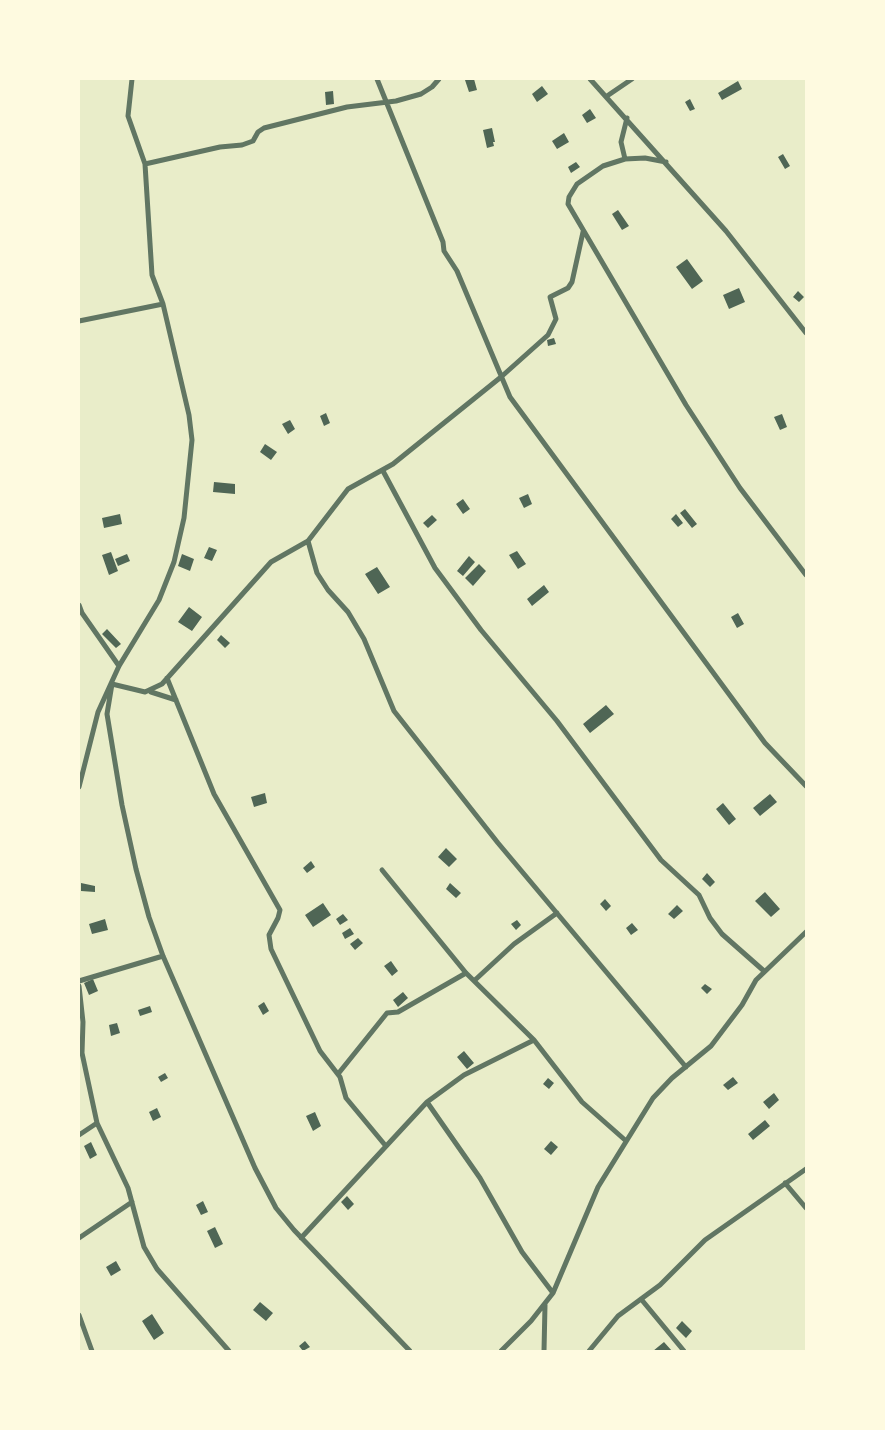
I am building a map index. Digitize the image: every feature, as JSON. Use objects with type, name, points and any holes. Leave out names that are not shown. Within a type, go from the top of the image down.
[{"type":"street","points":[[79,787],[98,712],[119,666],[164,588],[177,551],[184,518],[192,448],[191,427],[151,263],[145,164],[128,116],[132,79]]},
{"type":"street","points":[[377,79],[443,242],[444,251],[457,271],[510,397],[765,743],[806,786]]},
{"type":"street","points":[[145,164],[220,147],[242,145],[253,141],[264,128],[347,107],[421,94],[439,79]]},
{"type":"street","points":[[590,79],[726,230],[806,333]]},
{"type":"street","points":[[607,96],[632,79]]},
{"type":"street","points":[[625,159],[621,142],[627,118]]},
{"type":"street","points":[[666,162],[645,158],[615,160],[584,177],[572,192],[568,204],[686,405],[740,488],[806,575]]},
{"type":"street","points":[[151,692],[167,678],[271,562],[308,541],[335,508],[343,493],[360,481],[383,471],[501,377],[552,330],[556,319],[550,297],[571,285],[583,232]]},
{"type":"street","points":[[79,321],[163,304]]},
{"type":"street","points":[[383,471],[435,568],[481,630],[557,721],[661,860],[699,895],[710,918],[722,934],[764,971]]},
{"type":"street","points":[[308,541],[317,573],[348,612],[364,639],[394,711],[686,1067]]},
{"type":"street","points":[[79,605],[80,614],[119,666]]},
{"type":"street","points":[[167,678],[214,794],[280,910],[269,935],[271,949],[320,1051],[338,1074],[346,1098],[385,1145]]},
{"type":"street","points":[[112,684],[151,692],[176,701]]},
{"type":"street","points":[[112,684],[107,714],[136,869],[163,956],[255,1168],[276,1208],[301,1238],[410,1351]]},
{"type":"street","points":[[382,870],[466,973],[534,1040],[582,1102],[625,1140]]},
{"type":"street","points":[[475,980],[514,944],[557,913]]},
{"type":"street","points":[[501,1351],[553,1293],[594,1194],[653,1098],[721,1034],[742,1005],[755,980],[806,932]]},
{"type":"street","points":[[163,956],[79,984],[82,1053],[97,1123],[132,1202],[139,1232],[150,1259],[229,1351]]},
{"type":"street","points":[[338,1074],[387,1013],[398,1012],[466,973]]},
{"type":"street","points":[[301,1238],[427,1102],[464,1075],[534,1040]]},
{"type":"street","points":[[427,1102],[480,1178],[522,1252],[553,1293]]},
{"type":"street","points":[[79,1136],[97,1123]]},
{"type":"street","points":[[589,1351],[609,1325],[660,1285],[705,1240],[806,1169]]},
{"type":"street","points":[[785,1184],[806,1208]]},
{"type":"street","points":[[79,1238],[132,1202]]},
{"type":"street","points":[[641,1299],[684,1351]]},
{"type":"street","points":[[544,1351],[545,1304]]},
{"type":"street","points":[[79,1315],[92,1351]]},
{"type":"building","points":[[474,79],[477,90],[469,92],[465,80]]},
{"type":"building","points":[[738,81],[742,89],[722,100],[718,93]]},
{"type":"building","points":[[542,86],[548,94],[537,102],[532,94]]},
{"type":"building","points":[[333,91],[334,104],[326,105],[325,92]]},
{"type":"building","points":[[690,99],[695,109],[690,111],[685,102]]},
{"type":"building","points":[[590,109],[596,118],[587,123],[582,115]]},
{"type":"building","points":[[492,128],[494,146],[487,148],[483,130]]},
{"type":"building","points":[[564,133],[569,142],[557,149],[552,141]]},
{"type":"building","points":[[783,154],[790,166],[785,169],[778,157]]},
{"type":"building","points":[[576,162],[580,167],[571,173],[568,167]]},
{"type":"building","points":[[618,210],[629,226],[622,230],[612,214]]},
{"type":"building","points":[[687,259],[703,281],[692,289],[676,267]]},
{"type":"building","points":[[739,288],[745,302],[729,309],[723,295]]},
{"type":"building","points":[[798,291],[804,297],[799,302],[793,297]]},
{"type":"building","points":[[554,338],[556,344],[548,346],[547,340]]},
{"type":"building","points":[[326,413],[330,423],[324,426],[320,416]]},
{"type":"building","points":[[782,414],[787,427],[780,430],[774,417]]},
{"type":"building","points":[[290,420],[295,429],[288,434],[282,424]]},
{"type":"building","points":[[265,444],[277,452],[271,460],[260,452]]},
{"type":"building","points":[[214,482],[235,484],[235,494],[213,492]]},
{"type":"building","points":[[528,494],[532,504],[524,508],[519,498]]},
{"type":"building","points":[[463,499],[470,509],[463,514],[456,504]]},
{"type":"building","points":[[685,509],[697,524],[692,528],[680,513]]},
{"type":"building","points":[[120,514],[122,524],[104,528],[102,518]]},
{"type":"building","points":[[676,514],[683,523],[678,527],[671,519]]},
{"type":"building","points":[[432,515],[437,520],[428,528],[423,523]]},
{"type":"building","points":[[209,547],[217,550],[212,561],[204,558]]},
{"type":"building","points":[[517,551],[526,564],[518,569],[509,555]]},
{"type":"building","points":[[111,552],[118,571],[109,575],[102,555]]},
{"type":"building","points":[[127,554],[130,561],[118,566],[115,559]]},
{"type":"building","points":[[182,554],[194,559],[190,571],[178,566]]},
{"type":"building","points":[[469,556],[475,562],[463,576],[457,571]]},
{"type":"building","points":[[479,564],[486,571],[473,586],[465,578]]},
{"type":"building","points":[[377,567],[390,587],[378,594],[365,574]]},
{"type":"building","points":[[544,585],[549,592],[532,606],[527,599]]},
{"type":"building","points":[[189,607],[202,617],[192,631],[178,622]]},
{"type":"building","points":[[738,613],[744,624],[737,628],[731,617]]},
{"type":"building","points":[[107,629],[121,644],[116,648],[102,634]]},
{"type":"building","points":[[221,635],[230,643],[225,648],[217,640]]},
{"type":"building","points":[[606,705],[614,714],[590,733],[583,724]]},
{"type":"building","points":[[265,793],[267,803],[254,807],[251,797]]},
{"type":"building","points":[[770,794],[777,802],[760,816],[753,808]]},
{"type":"building","points":[[723,803],[736,819],[729,825],[716,809]]},
{"type":"building","points":[[446,848],[457,859],[449,867],[438,857]]},
{"type":"building","points":[[311,861],[315,867],[307,873],[303,868]]},
{"type":"building","points":[[707,873],[715,882],[710,887],[702,879]]},
{"type":"building","points":[[81,883],[95,886],[95,892],[81,891]]},
{"type":"building","points":[[450,883],[461,893],[456,898],[446,889]]},
{"type":"building","points":[[765,892],[780,909],[771,917],[755,901]]},
{"type":"building","points":[[605,899],[611,906],[606,911],[600,904]]},
{"type":"building","points":[[323,903],[331,915],[313,927],[305,915]]},
{"type":"building","points":[[677,905],[683,911],[674,919],[668,914]]},
{"type":"building","points":[[343,914],[348,920],[340,925],[336,919]]},
{"type":"building","points":[[105,919],[108,930],[92,934],[89,924]]},
{"type":"building","points":[[517,920],[521,925],[516,930],[511,924]]},
{"type":"building","points":[[632,923],[638,930],[631,935],[626,928]]},
{"type":"building","points":[[350,928],[354,934],[345,939],[342,933]]},
{"type":"building","points":[[358,938],[363,943],[355,950],[350,944]]},
{"type":"building","points":[[391,961],[398,971],[392,976],[384,966]]},
{"type":"building","points":[[93,979],[98,991],[89,995],[84,983]]},
{"type":"building","points":[[705,984],[712,989],[707,994],[701,988]]},
{"type":"building","points":[[403,992],[408,998],[398,1007],[393,1000]]},
{"type":"building","points":[[264,1002],[269,1011],[263,1015],[258,1006]]},
{"type":"building","points":[[150,1006],[152,1012],[140,1016],[138,1010]]},
{"type":"building","points":[[117,1023],[120,1033],[111,1036],[109,1025]]},
{"type":"building","points":[[464,1051],[474,1063],[467,1069],[457,1057]]},
{"type":"building","points":[[165,1073],[168,1078],[161,1082],[158,1077]]},
{"type":"building","points":[[733,1077],[738,1083],[728,1090],[723,1085]]},
{"type":"building","points":[[548,1078],[554,1083],[549,1089],[543,1084]]},
{"type":"building","points":[[774,1093],[779,1100],[769,1109],[763,1102]]},
{"type":"building","points":[[157,1108],[161,1117],[153,1121],[149,1112]]},
{"type":"building","points":[[315,1112],[321,1126],[313,1131],[306,1116]]},
{"type":"building","points":[[765,1120],[770,1126],[753,1140],[748,1134]]},
{"type":"building","points":[[551,1141],[558,1147],[551,1155],[544,1149]]},
{"type":"building","points":[[91,1142],[97,1155],[90,1159],[84,1146]]},
{"type":"building","points":[[347,1196],[354,1204],[348,1210],[341,1202]]},
{"type":"building","points":[[203,1201],[208,1212],[201,1215],[196,1205]]},
{"type":"building","points":[[215,1227],[223,1244],[215,1248],[207,1231]]},
{"type":"building","points":[[116,1261],[121,1270],[111,1276],[106,1267]]},
{"type":"building","points":[[260,1302],[273,1313],[266,1321],[253,1310]]},
{"type":"building","points":[[152,1314],[164,1333],[154,1340],[142,1321]]},
{"type":"building","points":[[682,1321],[692,1331],[686,1338],[676,1328]]},
{"type":"building","points":[[305,1341],[310,1347],[303,1351],[299,1346]]},
{"type":"building","points":[[664,1342],[672,1351],[653,1351]]}]
